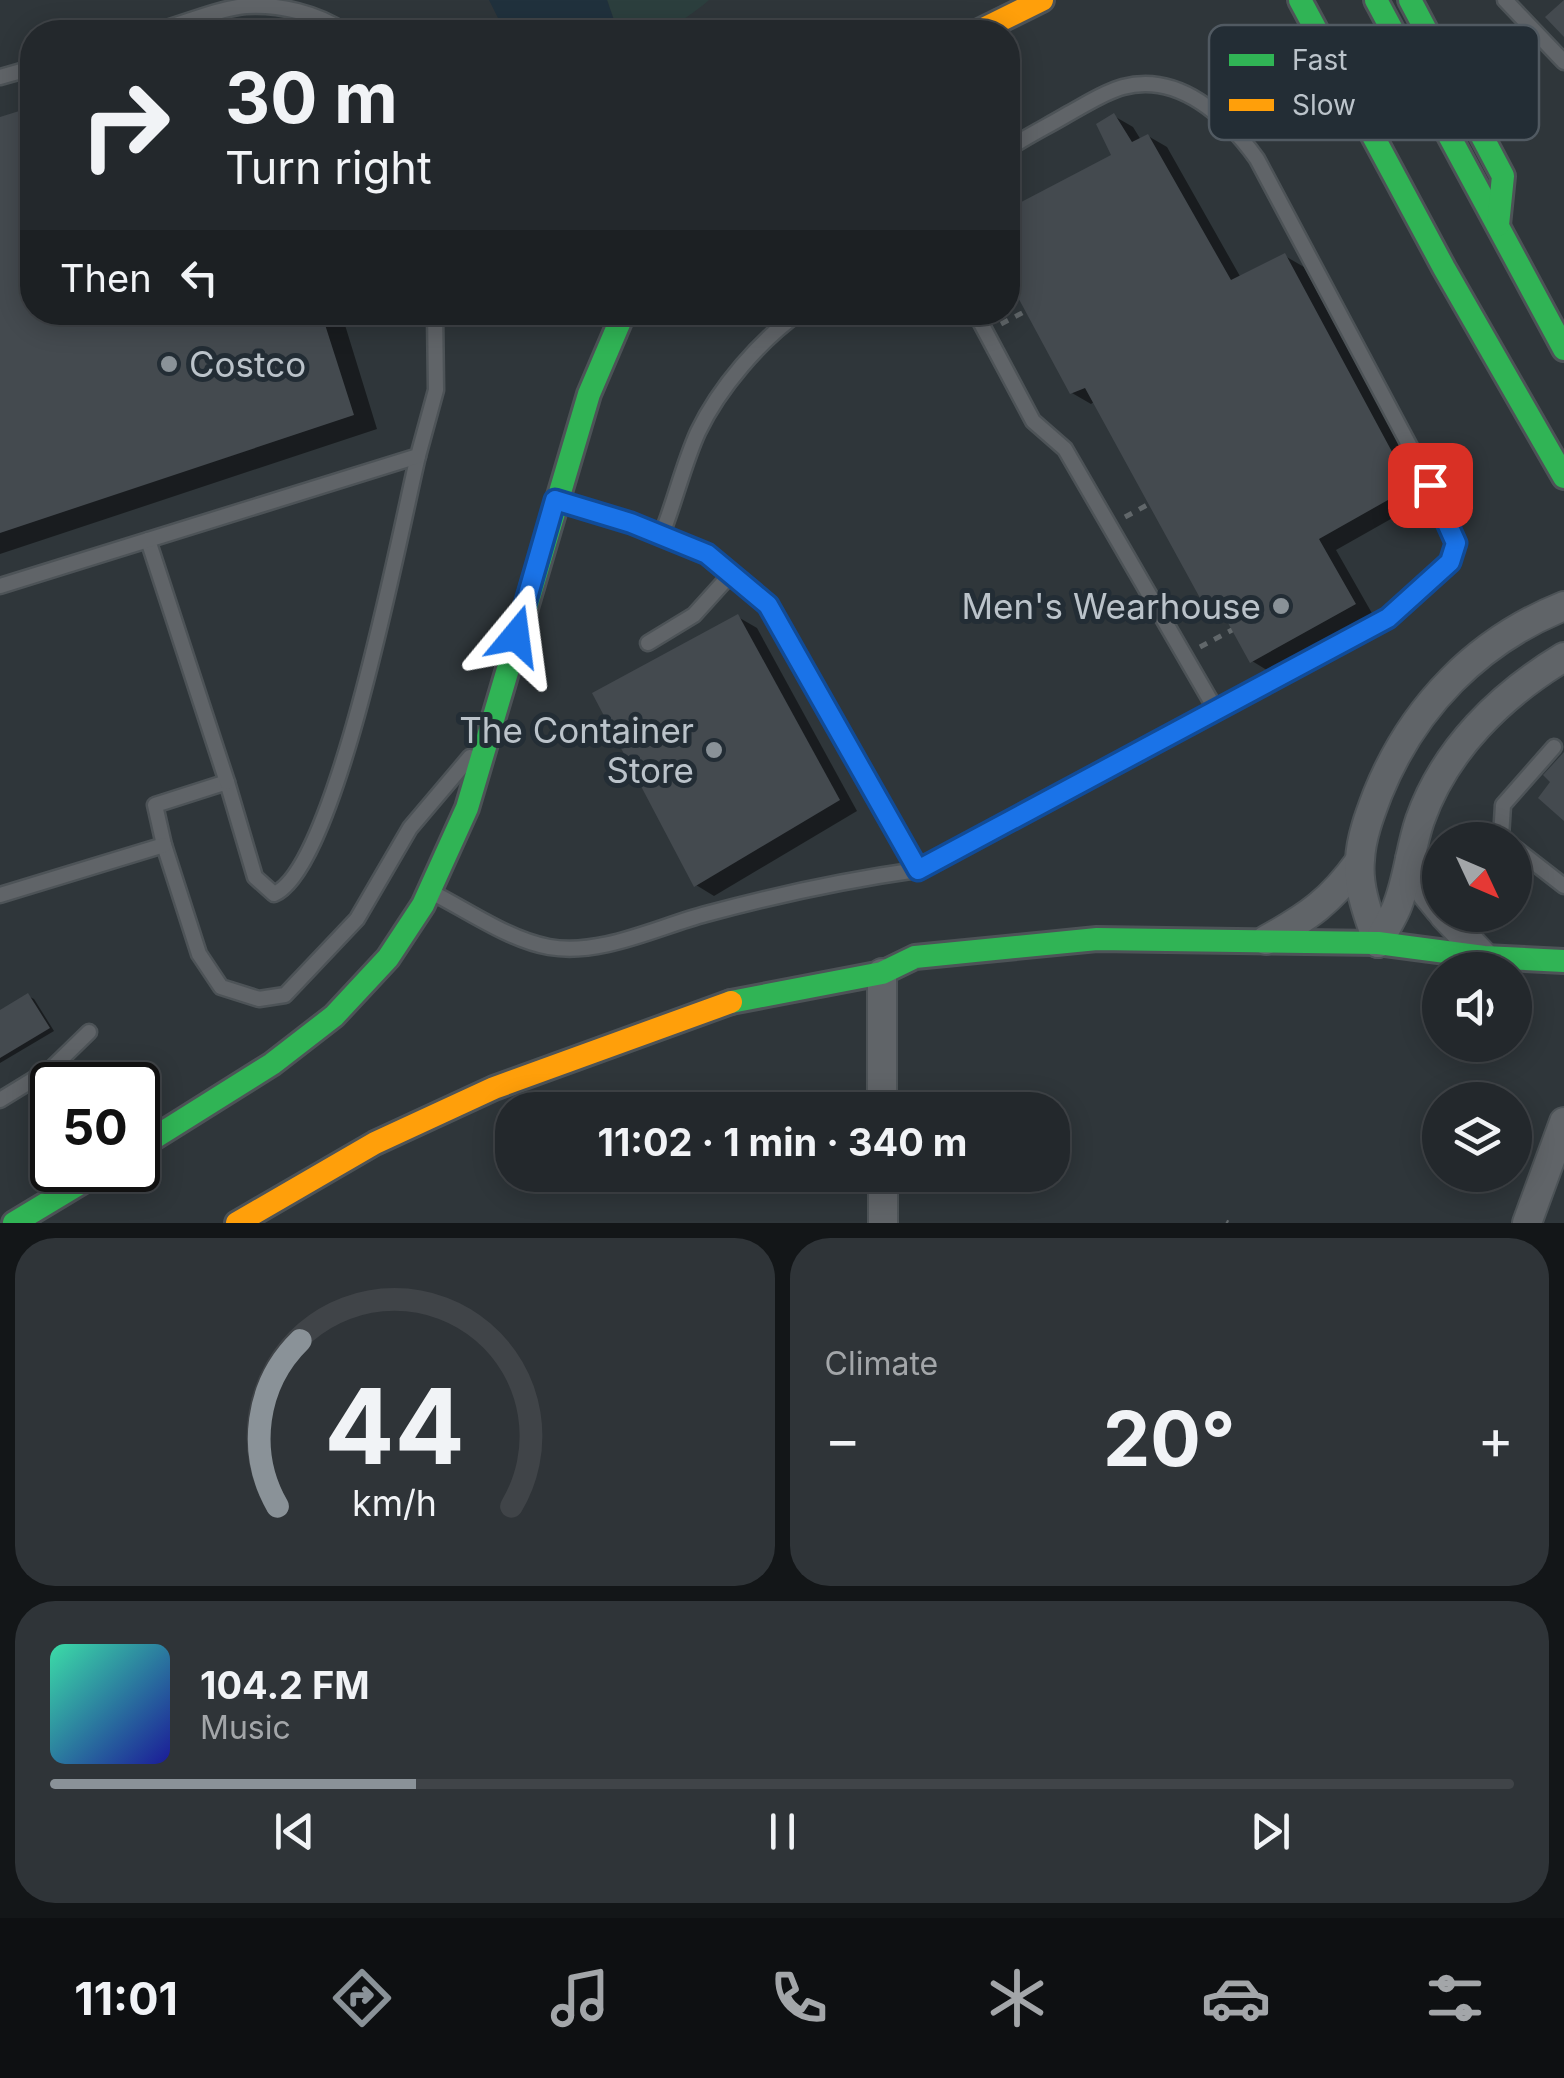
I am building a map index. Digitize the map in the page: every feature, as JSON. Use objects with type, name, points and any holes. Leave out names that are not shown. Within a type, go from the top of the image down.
[{"type":"main road","points":[[1001,20],[1042,0]]},
{"type":"main road","points":[[1300,0],[1313,25]]},
{"type":"main road","points":[[1376,0],[1390,25]]},
{"type":"main road","points":[[1410,0],[1423,25]]},
{"type":"main road","points":[[1375,140],[1564,477]]},
{"type":"main road","points":[[1452,140],[1564,348]]},
{"type":"main road","points":[[1485,140],[1504,176],[1498,225]]},
{"type":"main road","points":[[160,1134],[292,1050],[334,1016],[390,956],[445,865],[487,738],[589,394],[618,325]]},
{"type":"main road","points":[[237,1223],[375,1143],[558,1062],[758,994],[882,973],[915,957],[1097,939],[1378,942],[1449,952]]},
{"type":"main road","points":[[1532,959],[1564,961]]},
{"type":"main road","points":[[14,1223],[65,1192]]},
{"type":"street","points":[[1378,942],[1362,891],[1359,862],[1373,806],[1399,748],[1436,695],[1496,641],[1532,619],[1564,606]]},
{"type":"street","points":[[1378,942],[1396,908],[1420,821],[1433,791],[1472,732],[1500,703],[1564,657]]},
{"type":"street","points":[[1410,859],[1422,884]]},
{"type":"street","points":[[1266,940],[1312,916],[1359,862]]},
{"type":"street","points":[[1460,932],[1479,952]]},
{"type":"street","points":[[882,973],[882,1092]]},
{"type":"street","points":[[1528,1223],[1564,1122]]},
{"type":"street","points":[[883,1192],[883,1223]]},
{"type":"lane","points":[[1506,0],[1529,25]]},
{"type":"lane","points":[[195,20],[244,6],[286,9],[327,20]]},
{"type":"lane","points":[[1539,35],[1564,62]]},
{"type":"lane","points":[[1020,142],[1124,86],[1172,88],[1209,109]]},
{"type":"lane","points":[[430,891],[524,939],[549,947],[577,948],[606,944],[705,914],[835,882],[918,870],[1388,618],[1428,586],[1450,562],[1456,543],[1448,518],[1256,159],[1240,140]]},
{"type":"lane","points":[[148,540],[255,877],[274,894],[292,880],[326,814],[356,719],[436,390],[435,325]]},
{"type":"lane","points":[[661,536],[697,434],[714,403],[757,350],[785,325]]},
{"type":"lane","points":[[982,325],[1033,421],[1065,449],[1216,710]]},
{"type":"lane","points":[[0,586],[418,456]]},
{"type":"lane","points":[[555,500],[707,554],[768,605],[918,870]]},
{"type":"lane","points":[[648,644],[694,615],[730,574]]},
{"type":"lane","points":[[227,782],[155,806],[199,954],[221,987],[260,1000],[285,995],[358,919],[410,828],[487,738]]},
{"type":"lane","points":[[1501,822],[1502,805],[1554,747]]},
{"type":"lane","points":[[0,895],[164,845]]},
{"type":"lane","points":[[1532,861],[1564,886]]},
{"type":"lane","points":[[0,1100],[52,1068],[89,1032]]},
{"type":"path","points":[[1184,656],[1232,630]]},
{"type":"green space","points":[[607,0],[709,0],[681,20],[614,20]]},
{"type":"water","points":[[489,0],[607,0],[614,20],[499,20]]},
{"type":"building","points":[[1564,0],[1564,37],[1545,17]]},
{"type":"building","name":"Costco","points":[[20,111],[20,325],[325,325],[354,415],[0,533],[0,117]]},
{"type":"building","points":[[1114,113],[1132,142],[1148,134],[1231,280],[1285,253],[1411,487],[1319,539],[1356,604],[1250,663],[1217,603],[1206,609],[1085,388],[1070,394],[1020,301],[1020,203],[1111,155],[1096,124]]},
{"type":"building","points":[[738,614],[840,800],[694,887],[592,693]]},
{"type":"building","points":[[1564,752],[1564,821],[1538,798],[1550,782],[1543,775]]},
{"type":"building","points":[[28,993],[50,1028],[0,1058],[0,1010]]},
{"type":"traffic: fast","points":[[1300,0],[1313,25]]},
{"type":"traffic: fast","points":[[1376,0],[1389,25]]},
{"type":"traffic: fast","points":[[1410,0],[1423,25]]},
{"type":"traffic: fast","points":[[1375,140],[1564,477]]},
{"type":"traffic: fast","points":[[1451,140],[1564,349]]},
{"type":"traffic: fast","points":[[1484,140],[1503,176],[1498,225]]},
{"type":"traffic: fast","points":[[160,1134],[272,1064],[334,1016],[388,958],[423,905],[467,808],[589,394],[618,325]]},
{"type":"traffic: fast","points":[[731,1002],[882,973],[915,957],[1097,939],[1378,943],[1484,957],[1564,961]]},
{"type":"traffic: fast","points":[[14,1223],[65,1192]]},
{"type":"traffic: slow","points":[[1001,20],[1042,0]]},
{"type":"traffic: slow","points":[[237,1223],[375,1143],[494,1088],[731,1002]]},
{"type":"place","name":"Costco","points":[[169,364]]},
{"type":"place","name":"Men's Wearhouse","points":[[1281,606]]},
{"type":"place","name":"The Container Store","points":[[714,750]]},
{"type":"route","points":[[516,636],[555,500],[631,523],[707,554],[768,605],[918,870],[1388,618],[1428,586],[1450,562],[1456,543],[1430,485]]}]
